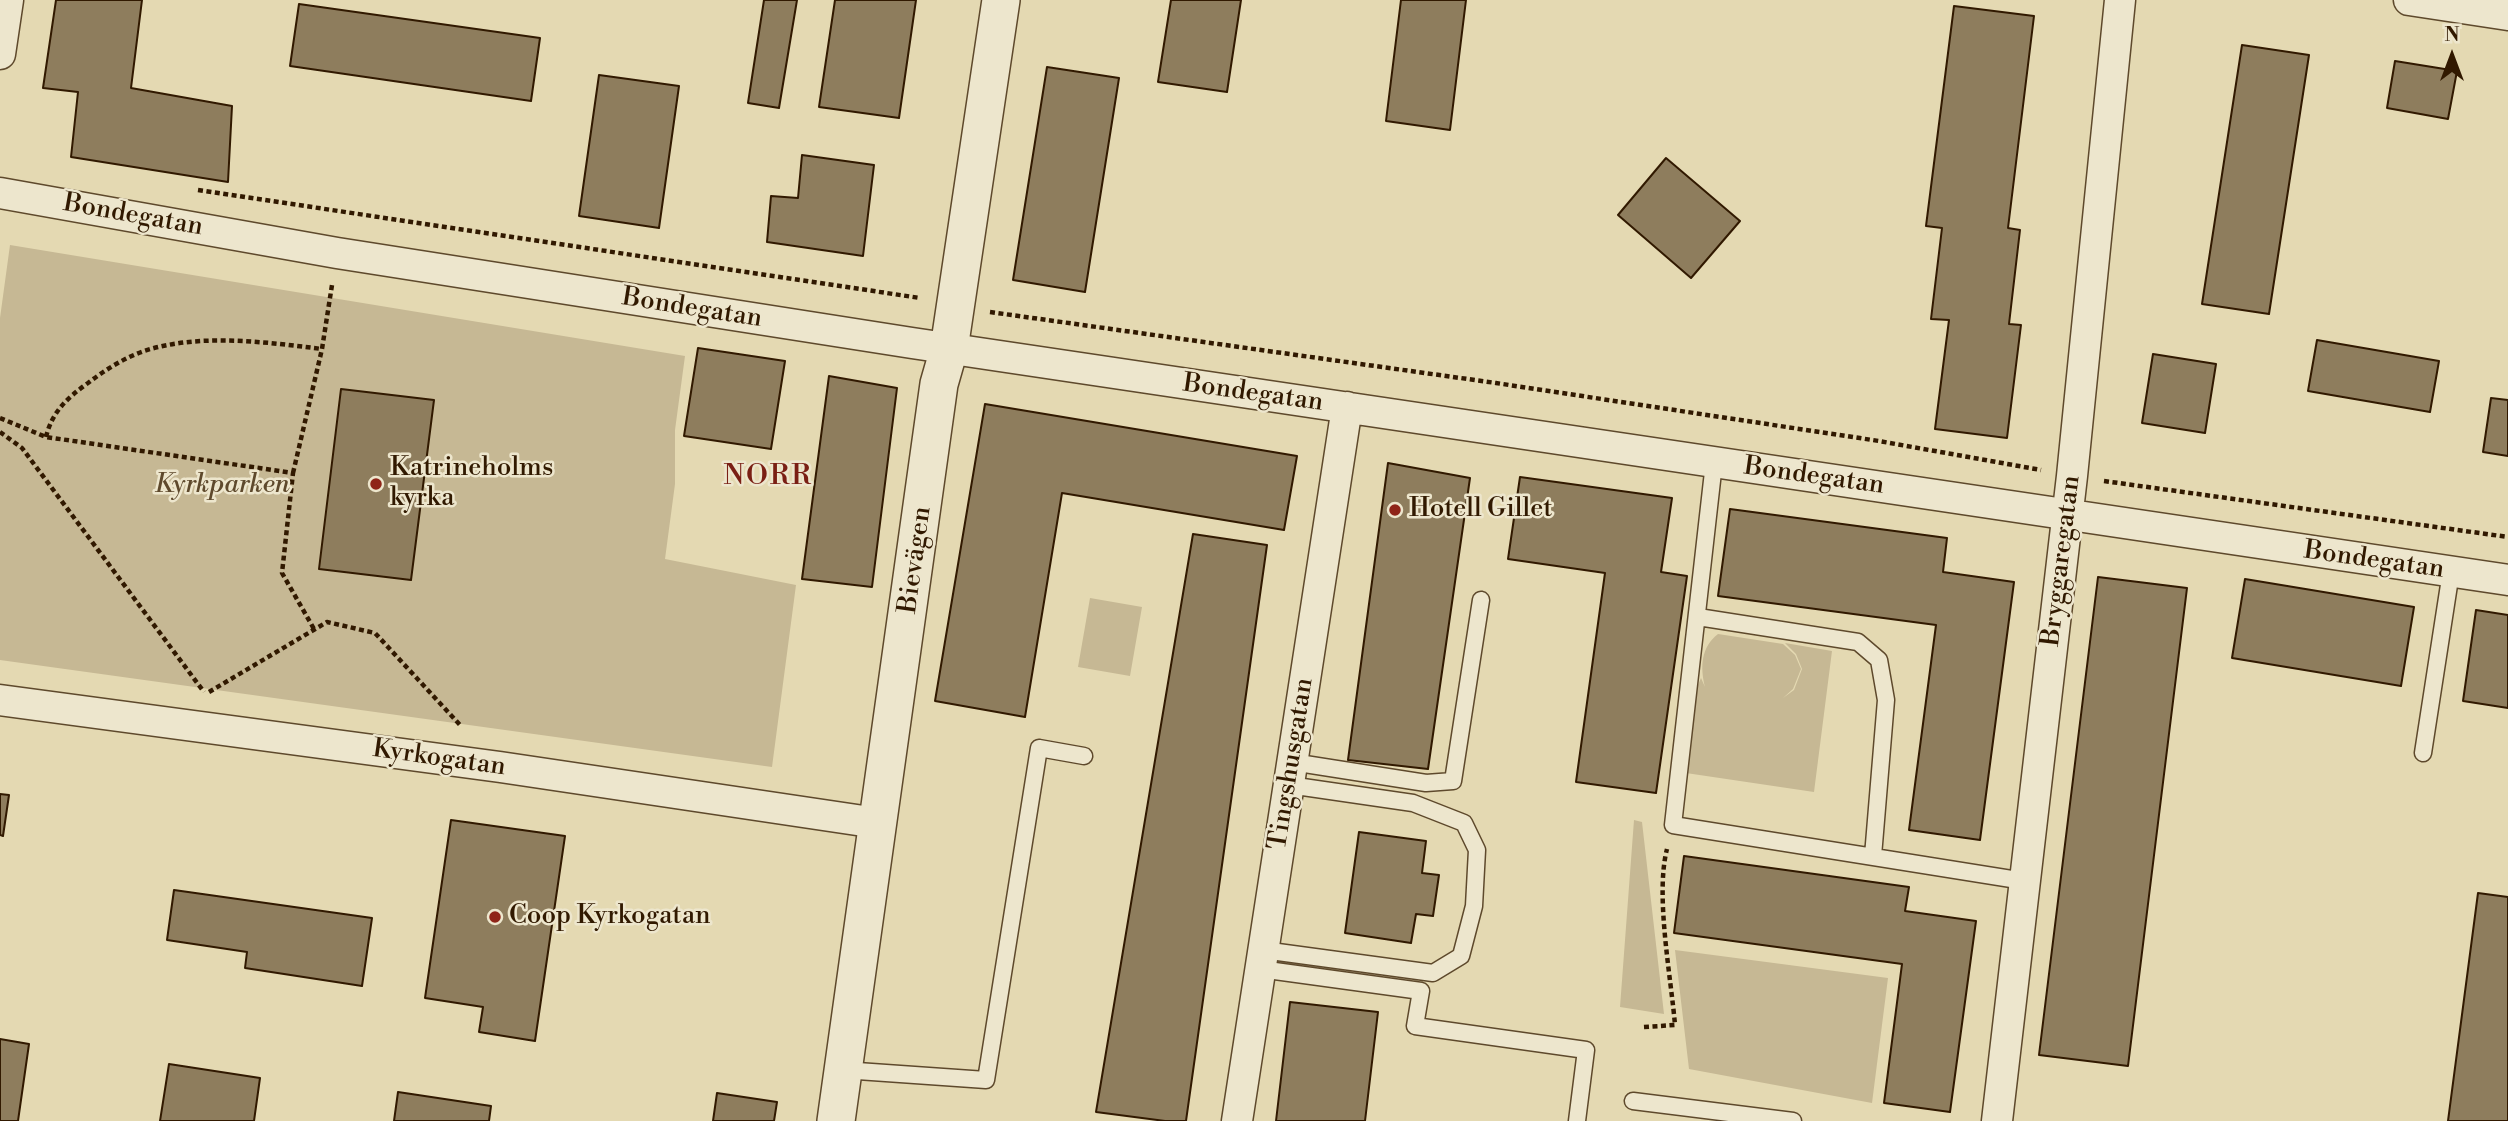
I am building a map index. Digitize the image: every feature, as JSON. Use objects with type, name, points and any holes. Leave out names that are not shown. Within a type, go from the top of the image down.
[{"type":"street","points":[[0,54],[8,0]]},
{"type":"street","name":"Bievägen","points":[[836,1121],[939,384],[949,349],[1001,0]]},
{"type":"street","name":"Bryggaregatan","points":[[1997,1121],[2068,515],[2120,0]]},
{"type":"street","points":[[2409,0],[2477,5],[2508,15]]},
{"type":"street","name":"Bondegatan","points":[[0,193],[351,255],[949,349],[2508,580]]},
{"type":"street","name":"Tingshusgatan","points":[[1237,1121],[1346,408]]},
{"type":"street","name":"Kyrkogatan","points":[[0,701],[500,767],[877,823]]},
{"type":"lane","points":[[1714,463],[1673,825],[2024,881]]},
{"type":"lane","points":[[2423,752],[2451,572]]},
{"type":"lane","points":[[1290,773],[1426,783],[1452,781],[1481,600]]},
{"type":"lane","points":[[1698,617],[1858,642],[1879,660],[1886,700],[1873,856]]},
{"type":"lane","points":[[843,1070],[986,1080],[1039,748],[1084,756]]},
{"type":"lane","points":[[1262,959],[1433,973],[1461,956],[1474,906],[1477,850],[1464,823],[1413,803],[1290,773]]},
{"type":"lane","points":[[1262,959],[1421,991],[1415,1026],[1586,1049],[1577,1121]]},
{"type":"lane","points":[[1633,1101],[1793,1121]]},
{"type":"path","points":[[192,189],[1879,441],[2072,476],[2508,537]]},
{"type":"path","points":[[314,629],[282,573],[293,473],[322,349],[329,301]]},
{"type":"path","points":[[46,437],[50,422],[66,398],[105,370],[144,351],[200,340],[285,344],[322,349]]},
{"type":"path","points":[[0,418],[46,437],[293,473]]},
{"type":"path","points":[[0,432],[22,449],[205,694],[327,622],[375,633],[500,767]]},
{"type":"path","points":[[1644,1027],[1675,1025],[1664,906],[1664,861],[1673,825]]},
{"type":"green space","name":"Kyrkparken","points":[[10,245],[685,356],[675,430],[675,484],[665,559],[796,585],[772,767],[0,660],[0,318]]},
{"type":"green space","points":[[1090,598],[1142,607],[1130,676],[1078,667]]},
{"type":"green space","points":[[1718,634],[1783,644],[1795,655],[1801,669],[1793,689],[1783,698],[1794,690],[1802,669],[1796,654],[1785,643],[1832,651],[1814,792],[1686,773],[1701,678],[1705,687],[1703,658],[1708,645]]},
{"type":"green space","points":[[1634,820],[1642,822],[1664,1014],[1620,1007]]},
{"type":"green space","points":[[1675,950],[1888,978],[1872,1103],[1689,1069]]},
{"type":"building","points":[[56,0],[142,0],[131,88],[232,106],[228,182],[71,157],[78,92],[43,88]]},
{"type":"building","points":[[764,0],[797,0],[779,108],[748,103]]},
{"type":"building","points":[[835,0],[916,0],[899,118],[819,107]]},
{"type":"building","points":[[1171,0],[1241,0],[1227,92],[1158,82]]},
{"type":"building","points":[[1401,0],[1466,0],[1450,130],[1386,121]]},
{"type":"building","points":[[299,4],[540,38],[531,101],[290,66]]},
{"type":"building","points":[[1954,6],[2034,16],[2008,228],[2020,230],[2009,324],[2021,325],[2007,438],[1935,429],[1949,320],[1931,319],[1942,228],[1926,226]]},
{"type":"building","points":[[2242,45],[2309,55],[2269,314],[2202,304]]},
{"type":"building","points":[[2395,61],[2457,71],[2448,119],[2387,108]]},
{"type":"building","points":[[1047,67],[1119,78],[1085,292],[1013,280]]},
{"type":"building","points":[[599,75],[679,86],[659,228],[579,216]]},
{"type":"building","points":[[802,155],[874,165],[863,256],[767,242],[771,196],[798,198]]},
{"type":"building","points":[[1666,158],[1740,221],[1691,278],[1618,215]]},
{"type":"building","points":[[2317,340],[2439,361],[2430,412],[2308,391]]},
{"type":"building","points":[[698,348],[785,361],[771,449],[684,436]]},
{"type":"building","points":[[2153,354],[2216,364],[2205,433],[2142,423]]},
{"type":"building","points":[[829,376],[897,388],[872,587],[802,579]]},
{"type":"building","name":"Katrineholms kyrka","points":[[341,389],[434,400],[411,580],[319,569]]},
{"type":"building","points":[[2491,398],[2508,400],[2508,456],[2483,452]]},
{"type":"building","points":[[985,404],[1297,456],[1284,530],[1062,493],[1025,717],[935,701]]},
{"type":"building","points":[[1388,463],[1470,478],[1428,769],[1348,760]]},
{"type":"building","points":[[1520,477],[1672,498],[1661,572],[1687,576],[1656,793],[1576,782],[1605,573],[1508,559]]},
{"type":"building","points":[[1730,509],[1947,538],[1943,572],[2014,582],[1980,840],[1909,830],[1936,625],[1718,596]]},
{"type":"building","points":[[1193,534],[1267,545],[1186,1121],[1165,1121],[1096,1112]]},
{"type":"building","points":[[2098,577],[2187,588],[2128,1066],[2039,1055]]},
{"type":"building","points":[[2245,579],[2414,607],[2401,686],[2232,658]]},
{"type":"building","points":[[2476,610],[2508,615],[2508,708],[2463,701]]},
{"type":"building","points":[[0,794],[9,795],[3,836],[0,835]]},
{"type":"building","name":"Coop Kyrkogatan","points":[[451,820],[565,836],[535,1041],[479,1032],[483,1007],[425,998]]},
{"type":"building","points":[[1359,832],[1426,841],[1422,873],[1439,875],[1433,916],[1416,914],[1411,943],[1345,933]]},
{"type":"building","points":[[1684,856],[1909,887],[1905,911],[1976,921],[1950,1112],[1884,1103],[1902,964],[1674,933]]},
{"type":"building","points":[[174,890],[372,918],[362,986],[245,968],[247,952],[167,940]]},
{"type":"building","points":[[2478,893],[2508,897],[2508,1121],[2448,1121]]},
{"type":"building","points":[[1290,1002],[1378,1012],[1365,1121],[1276,1121]]},
{"type":"building","points":[[0,1039],[29,1044],[18,1121],[0,1121]]},
{"type":"building","points":[[169,1064],[260,1078],[254,1121],[160,1121]]},
{"type":"building","points":[[398,1092],[491,1106],[489,1121],[394,1121]]},
{"type":"building","points":[[717,1093],[777,1102],[774,1121],[713,1121]]},
{"type":"place","name":"Katrineholms kyrka","points":[[376,484]]},
{"type":"place","name":"Hotell Gillet","points":[[1395,510]]},
{"type":"place","name":"Coop Kyrkogatan","points":[[495,917]]},
{"type":"district","name":"NORR","points":[[768,477]]}]
